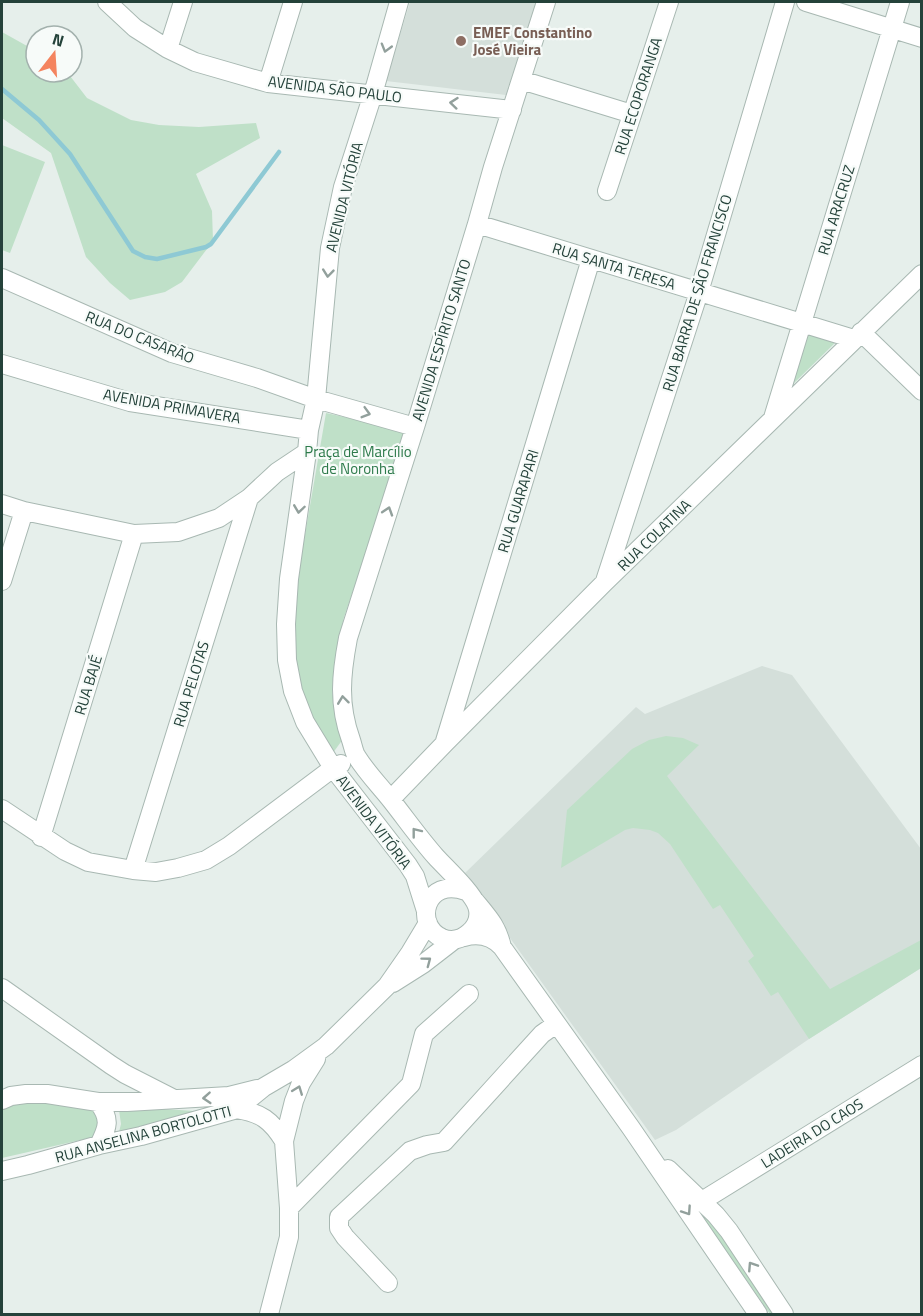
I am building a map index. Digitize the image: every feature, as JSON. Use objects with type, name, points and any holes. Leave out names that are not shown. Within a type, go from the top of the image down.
[{"type":"street","name":"AVENIDA SÃO PAULO","points":[[107,2],[135,28],[168,49],[195,62],[268,83],[512,110]]},
{"type":"street","points":[[168,49],[183,2]]},
{"type":"street","points":[[268,83],[293,2]]},
{"type":"street","name":"AVENIDA VITÓRIA","points":[[399,2],[343,187],[330,248],[316,399],[309,430],[285,624],[287,660],[293,691],[305,722],[330,763],[408,865],[418,884],[427,917]]},
{"type":"street","name":"AVENIDA ESPÍRITO SANTO","points":[[546,2],[348,638],[342,668],[341,693],[347,729],[356,756],[420,838],[494,925],[499,933],[502,947],[630,1128]]},
{"type":"street","name":"RUA ECOPORANGA","points":[[607,191],[669,2]]},
{"type":"street","name":"RUA BARRA DE SÃO FRANCISCO","points":[[604,583],[699,292],[784,2]]},
{"type":"street","points":[[806,2],[921,38]]},
{"type":"street","name":"RUA ARACRUZ","points":[[772,420],[900,2]]},
{"type":"street","points":[[521,80],[632,114]]},
{"type":"street","name":"RUA SANTA TERESA","points":[[477,224],[801,323],[857,335]]},
{"type":"street","name":"RUA GUARAPARI","points":[[445,743],[591,259]]},
{"type":"street","name":"RUA COLATINA","points":[[391,799],[604,583],[921,274]]},
{"type":"street","name":"RUA DO CASARÃO","points":[[2,278],[172,353],[257,378],[316,399]]},
{"type":"street","points":[[857,335],[921,391]]},
{"type":"street","name":"AVENIDA PRIMAVERA","points":[[2,364],[130,402],[309,430]]},
{"type":"street","points":[[316,399],[415,427]]},
{"type":"street","points":[[2,504],[24,512],[134,534],[178,532],[219,518],[249,498],[276,472],[307,452]]},
{"type":"street","name":"RUA PELOTAS","points":[[133,870],[249,498]]},
{"type":"street","points":[[2,581],[24,512]]},
{"type":"street","name":"RUA BAJÉ","points":[[41,837],[134,534]]},
{"type":"street","points":[[2,809],[41,837],[88,862],[156,872],[206,860],[229,846],[330,763],[356,756]]},
{"type":"street","points":[[264,1088],[326,1046],[387,987],[473,930],[478,920],[478,909],[470,896],[456,888],[445,888],[435,893],[428,902],[427,917],[410,953],[387,987]]},
{"type":"street","points":[[427,917],[434,932],[443,938],[484,936],[502,947]]},
{"type":"street","points":[[2,988],[125,1074],[176,1100]]},
{"type":"street","points":[[289,1208],[411,1084],[424,1035],[469,994]]},
{"type":"street","points":[[388,1282],[345,1237],[339,1228],[339,1217],[410,1150],[444,1142],[542,1035],[556,1024]]},
{"type":"street","points":[[269,1314],[289,1237],[284,1141],[301,1083],[326,1046]]},
{"type":"street","name":"LADEIRA DO CAOS","points":[[702,1201],[921,1065]]},
{"type":"street","points":[[99,1145],[107,1120],[103,1109],[104,1102],[122,1086],[125,1074]]},
{"type":"street","name":"RUA ANSELINA BORTOLOTTI","points":[[2,1100],[11,1096],[46,1094],[104,1102],[176,1100],[229,1096],[264,1088]]},
{"type":"street","name":"RUA ANSELINA BORTOLOTTI","points":[[2,1171],[237,1109],[264,1088]]},
{"type":"street","points":[[237,1109],[264,1117],[276,1128],[284,1141]]},
{"type":"street","points":[[630,1128],[659,1161],[716,1215],[784,1314]]},
{"type":"street","points":[[630,1128],[758,1314]]},
{"type":"shaded area","name":"EMEF Constantino José Vieira","points":[[410,2],[536,2],[506,95],[386,81]]},
{"type":"shaded area","points":[[762,666],[792,675],[921,849],[921,968],[809,1039],[676,1130],[655,1140],[464,874],[636,707],[645,714]]},
{"type":"green space","points":[[2,32],[24,44],[24,84],[76,84],[87,98],[131,120],[159,125],[199,127],[256,123],[260,138],[196,174],[212,211],[213,241],[182,282],[165,292],[130,300],[110,283],[86,257],[51,153],[2,118]]},
{"type":"green space","points":[[2,145],[45,162],[10,253],[2,250]]},
{"type":"green space","points":[[806,331],[838,340],[790,387]]},
{"type":"green space","name":"Praça de Marcílio de Noronha","points":[[326,413],[408,431],[344,617],[332,691],[338,728],[343,739],[330,757],[299,687],[294,657],[297,581]]},
{"type":"green space","points":[[666,736],[683,738],[699,745],[667,776],[830,989],[921,940],[921,968],[809,1039],[778,992],[771,996],[748,961],[754,956],[720,905],[713,909],[670,844],[658,833],[633,828],[625,830],[561,868],[567,810],[632,749],[649,740]]},
{"type":"green space","points":[[36,1100],[98,1110],[98,1136],[2,1158],[2,1106]]},
{"type":"green space","points":[[148,1108],[219,1110],[119,1132],[121,1124],[119,1110]]},
{"type":"green space","points":[[701,1206],[779,1314],[770,1314],[697,1209]]},
{"type":"waterway","points":[[2,89],[39,120],[70,154],[133,251],[145,257],[157,259],[211,244],[279,152]]},
{"type":"place","name":"EMEF Constantino José Vieira","points":[[461,41]]}]
